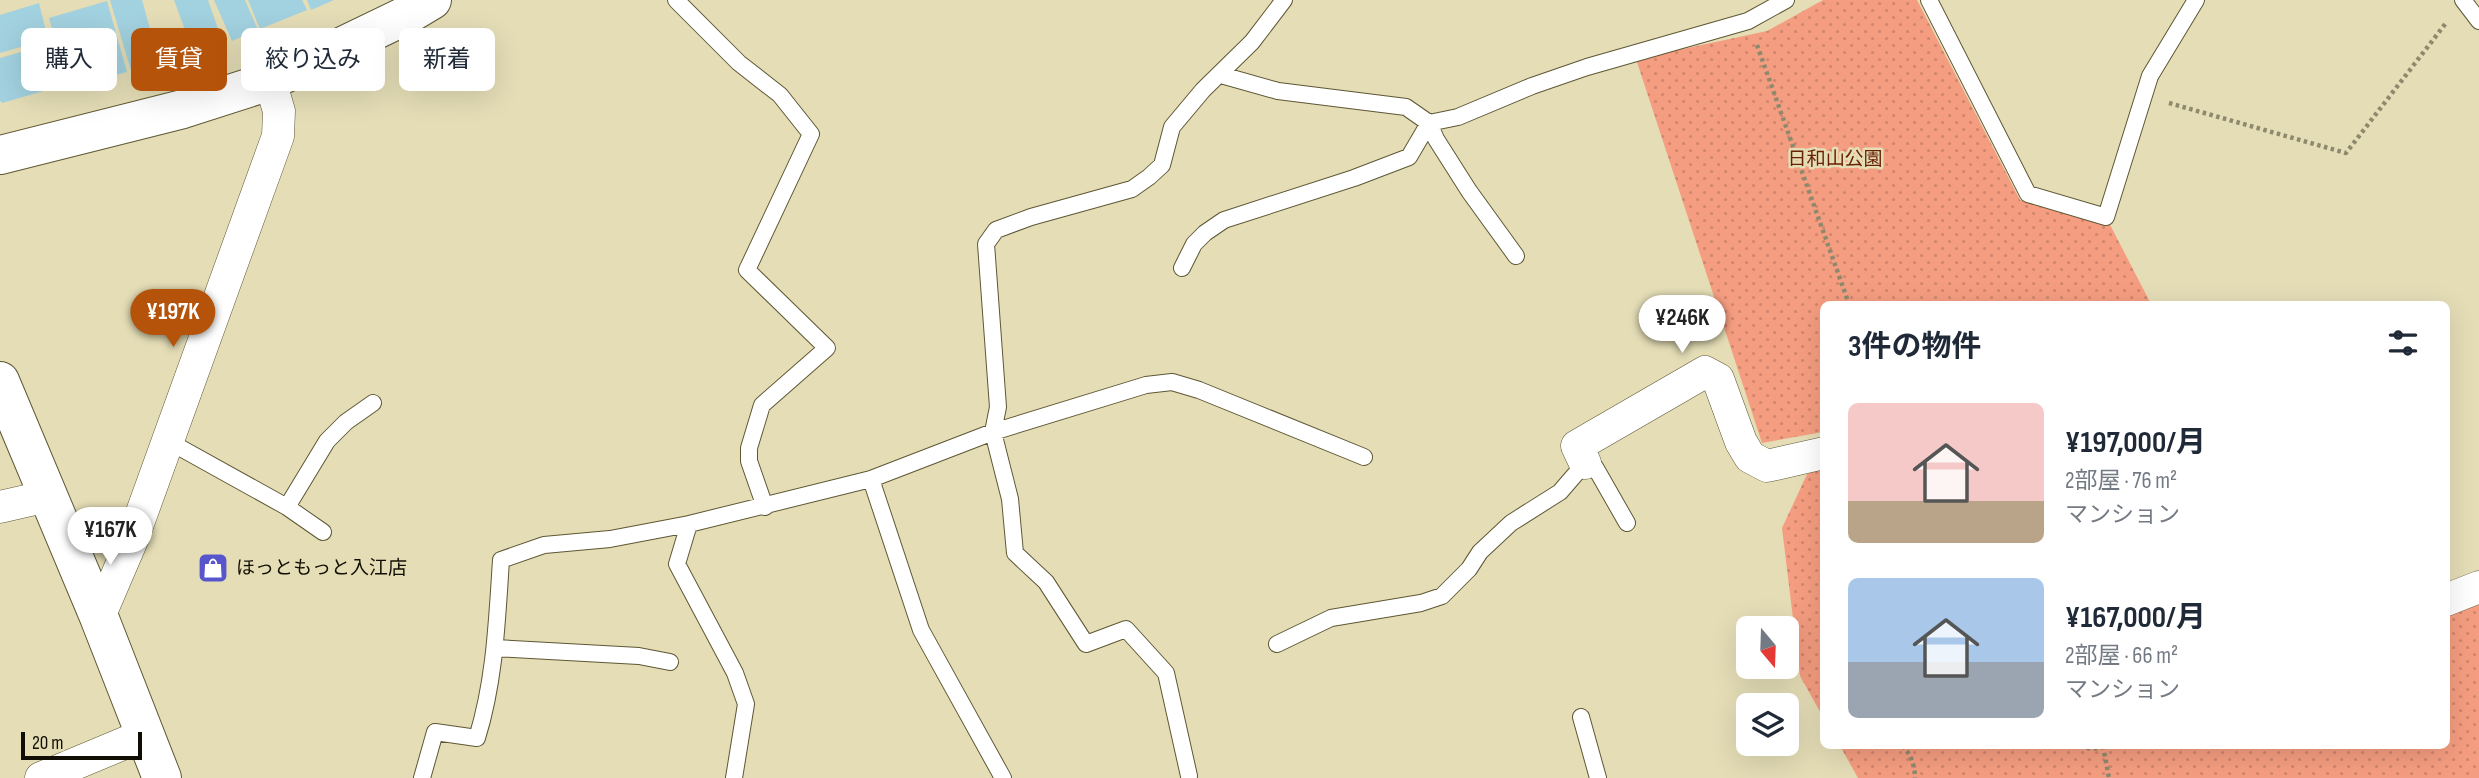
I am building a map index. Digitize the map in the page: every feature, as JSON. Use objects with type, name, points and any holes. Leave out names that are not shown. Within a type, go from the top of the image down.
[{"type":"street","points":[[380,28],[432,0]]},
{"type":"street","points":[[0,155],[183,110],[241,91]]},
{"type":"street","points":[[99,617],[132,540],[278,136],[279,111],[273,91]]},
{"type":"street","points":[[1585,463],[1577,446],[1704,372],[1718,379],[1741,442],[1750,457],[1768,466],[1820,454]]},
{"type":"street","points":[[0,381],[99,617],[162,778]]},
{"type":"street","points":[[0,508],[48,496]]},
{"type":"street","points":[[2450,598],[2479,587]]},
{"type":"street","points":[[41,778],[144,735]]},
{"type":"lane","points":[[676,0],[739,63],[780,95],[811,134],[747,270],[827,348],[762,405],[749,448],[749,461],[765,507]]},
{"type":"lane","points":[[1189,776],[1166,673],[1126,629],[1086,645],[1046,582],[1015,553],[1010,499],[993,432],[998,407],[986,244],[996,230],[1132,188],[1149,177],[1162,165],[1172,127],[1203,90],[1252,42],[1284,0]]},
{"type":"lane","points":[[1182,268],[1194,244],[1224,220],[1354,178],[1409,157],[1429,123],[1458,117],[1532,86],[1587,67],[1748,21],[1786,0]]},
{"type":"lane","points":[[1929,0],[2028,194],[2106,217],[2150,76],[2196,0]]},
{"type":"lane","points":[[2463,0],[2479,21]]},
{"type":"lane","points":[[1221,75],[1278,91],[1406,107],[1429,123],[1469,191],[1516,256]]},
{"type":"lane","points":[[422,778],[435,732],[477,738],[488,703],[501,560],[544,545],[610,539],[765,507],[871,479],[993,432],[1146,385],[1172,382],[1199,390],[1364,457]]},
{"type":"lane","points":[[287,507],[327,441],[346,422],[373,402]]},
{"type":"lane","points":[[168,441],[287,507],[323,532]]},
{"type":"lane","points":[[1277,643],[1331,618],[1421,603],[1442,596],[1469,569],[1480,552],[1511,523],[1560,492],[1585,463],[1595,467],[1627,523]]},
{"type":"lane","points":[[871,479],[922,630],[1003,778]]},
{"type":"lane","points":[[689,524],[677,564],[735,673],[746,704],[734,778]]},
{"type":"lane","points":[[495,648],[639,656],[670,662]]},
{"type":"lane","points":[[1581,717],[1598,778]]},
{"type":"path","points":[[2143,96],[2346,153],[2463,0]]},
{"type":"path","points":[[1748,21],[1848,301]]},
{"type":"path","points":[[1906,749],[1915,769],[1915,778]]},
{"type":"path","points":[[2105,749],[2109,778]]},
{"type":"green space","name":"日和山公園","points":[[1823,0],[1917,0],[2020,200],[2106,217],[2149,301],[1820,301],[1820,433],[1762,443],[1636,59],[1767,31]]},
{"type":"green space","points":[[1820,454],[1820,712],[1800,676],[1799,616],[1793,616],[1782,528],[1816,455]]},
{"type":"green space","points":[[2479,587],[2479,778],[1858,778],[1842,749],[2450,749],[2450,599]]},
{"type":"building","points":[[110,0],[142,0],[150,28],[131,28],[131,71]]},
{"type":"building","points":[[174,0],[208,0],[218,28],[184,28]]},
{"type":"building","points":[[214,0],[245,0],[257,28],[241,28],[241,37],[232,41]]},
{"type":"building","points":[[248,0],[302,0],[307,10],[260,28]]},
{"type":"building","points":[[307,0],[334,0],[311,10]]},
{"type":"building","points":[[107,1],[115,28],[52,28],[49,18]]},
{"type":"building","points":[[39,3],[45,28],[21,28],[21,47],[0,53],[0,15]]},
{"type":"building","points":[[117,36],[127,72],[117,75]]},
{"type":"building","points":[[21,52],[21,91],[44,91],[2,103],[0,58]]},
{"type":"place","name":"ほっともっと入江店","points":[[213,568]]}]
